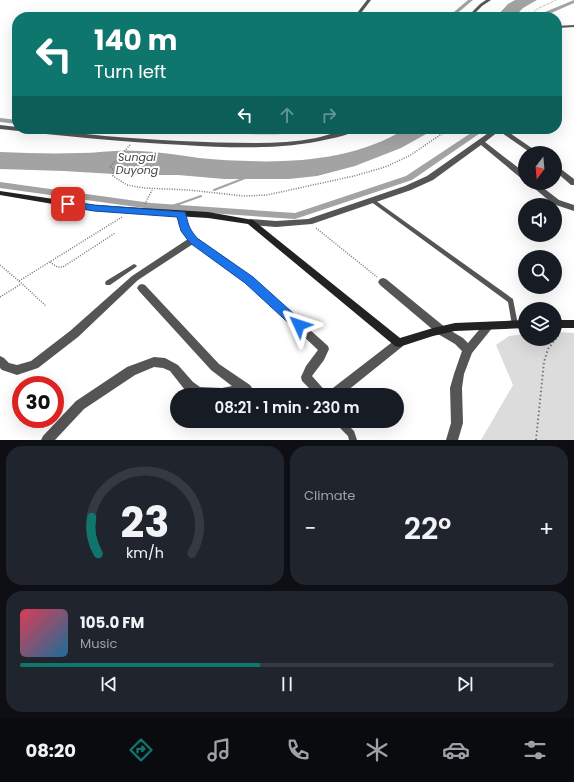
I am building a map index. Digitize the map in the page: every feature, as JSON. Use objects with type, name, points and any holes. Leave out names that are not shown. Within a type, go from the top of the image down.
[{"type":"street","points":[[360,12],[369,0]]},
{"type":"street","points":[[474,12],[489,0]]},
{"type":"street","points":[[562,27],[574,26]]},
{"type":"street","points":[[0,127],[12,128]]},
{"type":"street","points":[[59,134],[133,141],[238,145],[296,144],[334,137],[342,134]]},
{"type":"street","points":[[0,193],[94,208],[208,215],[250,222],[288,224],[309,222],[408,188],[430,178],[491,134]]},
{"type":"street","points":[[507,134],[525,146]]},
{"type":"street","points":[[480,141],[518,171]]},
{"type":"street","points":[[562,173],[574,183]]},
{"type":"street","points":[[541,190],[556,202],[574,208]]},
{"type":"street","points":[[181,214],[181,219],[186,231],[193,240],[249,280],[324,349],[321,357],[309,369],[306,378],[316,388]]},
{"type":"street","points":[[250,222],[399,343]]},
{"type":"street","points":[[0,361],[6,367],[17,370],[34,365],[74,334],[135,278],[193,240]]},
{"type":"street","points":[[383,282],[442,331],[459,341],[468,350]]},
{"type":"street","points":[[142,288],[215,367],[242,388]]},
{"type":"street","points":[[342,388],[399,343],[433,332],[455,327],[488,327],[518,324]]},
{"type":"street","points":[[562,324],[574,324]]},
{"type":"street","points":[[452,440],[457,423],[456,388],[459,374],[468,350],[488,327]]},
{"type":"street","points":[[47,440],[80,405],[131,371],[154,362],[165,363],[174,368],[189,386],[193,388]]},
{"type":"lane","points":[[372,200],[511,301],[518,319]]},
{"type":"lane","points":[[108,283],[134,266]]},
{"type":"lane","points":[[128,269],[135,278]]},
{"type":"lane","points":[[345,428],[351,434],[353,440]]},
{"type":"path","points":[[533,12],[556,0]]},
{"type":"path","points":[[133,141],[124,152],[114,160],[110,168],[114,170],[113,176],[116,180],[127,184],[152,189],[193,189],[220,194],[254,196],[295,189],[371,172],[396,163],[441,134]]},
{"type":"path","points":[[148,200],[152,189]]},
{"type":"path","points":[[19,281],[132,211]]},
{"type":"path","points":[[309,222],[383,282]]},
{"type":"path","points":[[50,262],[57,268],[63,267],[115,233]]},
{"type":"path","points":[[0,265],[46,306]]},
{"type":"path","points":[[0,297],[21,284]]},
{"type":"path","points":[[536,440],[539,424],[540,383],[548,350],[551,346]]},
{"type":"shaded area","points":[[562,332],[574,333],[574,440],[481,440],[513,385],[496,345],[509,336],[518,335],[518,346],[562,346]]},
{"type":"water","points":[[515,0],[537,0],[519,12],[501,12],[508,4]]},
{"type":"water","name":"Sungai Duyong","points":[[395,134],[426,134],[401,148],[355,166],[317,176],[289,179],[224,179],[178,175],[130,175],[0,169],[0,152],[86,153],[132,151],[225,160],[278,161],[305,160],[331,156],[357,150],[382,141]]},
{"type":"waterway","points":[[456,12],[471,0]]},
{"type":"waterway","points":[[549,12],[574,1]]},
{"type":"waterway","points":[[0,120],[12,121]]},
{"type":"waterway","points":[[0,185],[151,206],[295,216],[409,178],[475,134]]},
{"type":"waterway","points":[[214,190],[245,178]]},
{"type":"waterway","points":[[176,205],[201,196]]},
{"type":"waterway","points":[[170,207],[176,205]]},
{"type":"route","points":[[68,204],[138,212],[181,214],[181,219],[186,231],[193,240],[249,280],[299,325]]}]
